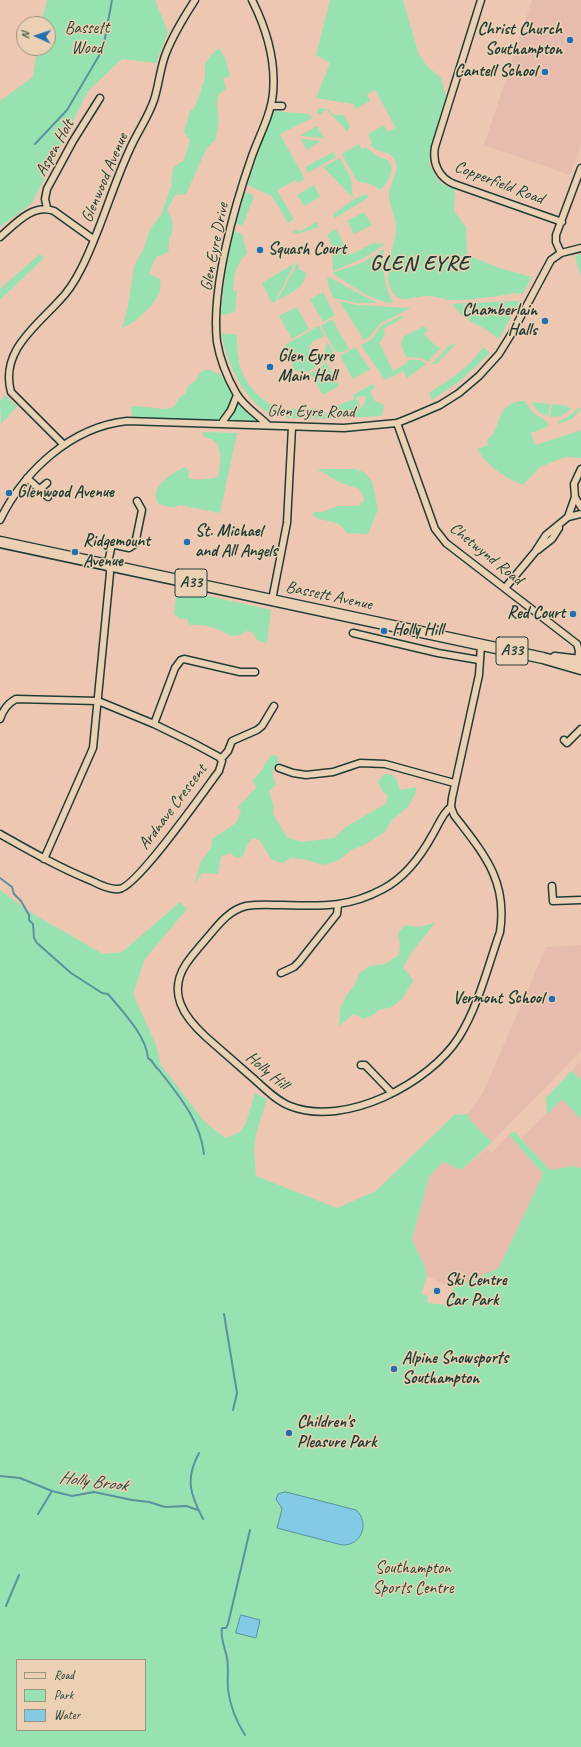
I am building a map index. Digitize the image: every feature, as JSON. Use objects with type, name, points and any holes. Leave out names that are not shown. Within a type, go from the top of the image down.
[{"type":"main road","name":"Bassett Avenue","points":[[0,542],[481,645],[580,664]]},
{"type":"street","name":"Glenwood Avenue","points":[[64,445],[11,392],[3,375],[11,353],[19,341],[60,300],[75,281],[89,254],[93,239],[129,150],[145,121],[154,99],[166,54],[183,19],[195,0]]},
{"type":"street","name":"Glen Eyre Drive","points":[[252,0],[263,26],[272,61],[274,77],[271,106],[252,156],[236,207],[224,257],[216,328],[220,354],[227,377],[237,395],[268,425]]},
{"type":"street","name":"Copperfield Road","points":[[481,0],[436,147],[434,155],[435,163],[442,177],[447,181],[562,222]]},
{"type":"street","name":"Aspen Holt","points":[[47,208],[45,199],[47,189],[73,141],[99,101],[90,99]]},
{"type":"street","points":[[271,106],[282,106]]},
{"type":"street","points":[[561,253],[556,239],[581,168]]},
{"type":"street","points":[[0,237],[28,214],[47,208],[93,239]]},
{"type":"street","name":"Glen Eyre Road","points":[[0,520],[13,497],[46,459],[64,445],[87,432],[114,422],[127,421],[344,428],[397,422],[440,405],[459,393],[479,376],[499,354],[512,333],[548,263],[561,253],[581,248]]},
{"type":"street","points":[[221,424],[231,410],[237,395]]},
{"type":"street","name":"Chetwynd Road","points":[[397,422],[437,532],[446,542],[577,644],[580,664]]},
{"type":"street","points":[[272,600],[287,523],[292,427]]},
{"type":"street","points":[[505,588],[535,552],[546,535],[568,517],[575,497],[574,484],[581,469]]},
{"type":"street","points":[[28,478],[48,497]]},
{"type":"street","points":[[40,489],[47,483]]},
{"type":"street","points":[[575,497],[581,506]]},
{"type":"street","points":[[44,859],[93,748],[110,573],[109,543],[129,548],[135,544],[142,510],[137,501]]},
{"type":"street","points":[[568,517],[581,514]]},
{"type":"street","name":"Bassett Avenue","points":[[353,633],[438,653],[479,660]]},
{"type":"street","name":"Holly Hill","points":[[451,807],[446,811],[426,846],[407,871],[383,889],[355,901],[338,905],[256,905],[236,910],[220,922],[186,963],[178,982],[179,1002],[182,1010],[194,1027],[283,1103],[291,1107],[316,1111],[351,1109],[375,1102],[426,1072],[451,1048],[459,1037],[472,1012],[500,932],[502,922],[500,896],[494,872],[454,815],[451,807],[454,783],[479,675],[481,645]]},
{"type":"street","points":[[154,724],[175,668],[181,660],[240,672],[255,672]]},
{"type":"street","points":[[0,719],[6,707],[11,701],[16,699],[98,701]]},
{"type":"street","name":"Ardnave Crescent","points":[[0,834],[44,859],[106,887],[116,889],[126,886],[151,861],[219,772],[221,759],[193,743],[154,724],[98,701]]},
{"type":"street","points":[[221,759],[228,751],[230,739],[258,730],[262,726],[266,713],[274,706]]},
{"type":"street","points":[[567,743],[581,729]]},
{"type":"street","points":[[279,768],[293,773],[316,775],[360,763],[374,762],[454,783]]},
{"type":"street","points":[[552,886],[553,901],[581,900]]},
{"type":"street","points":[[281,973],[294,967],[299,962],[337,914],[338,905]]},
{"type":"street","points":[[361,1064],[365,1065],[392,1093]]},
{"type":"shaded area","name":"Cantell School","points":[[532,0],[581,0],[581,144],[570,175],[484,145]]},
{"type":"shaded area","name":"Vermont School","points":[[581,945],[581,1051],[492,1142],[470,1120],[468,1114],[484,1091],[546,947]]},
{"type":"shaded area","points":[[581,1061],[581,1079],[571,1071]]},
{"type":"shaded area","points":[[581,1080],[581,1189],[550,1170],[521,1138]]},
{"type":"shaded area","points":[[509,1135],[543,1174],[499,1268],[453,1288],[427,1276],[425,1267],[412,1239],[429,1177],[443,1162],[461,1170],[487,1148],[492,1153]]},
{"type":"green space","name":"Bassett Wood","points":[[47,0],[155,0],[168,32],[156,63],[122,59],[88,91],[32,203],[0,227],[0,101],[33,77],[36,56],[56,56],[56,16],[43,16]]},
{"type":"green space","points":[[330,0],[403,0],[419,55],[428,67],[441,78],[446,96],[430,150],[429,164],[437,179],[442,184],[455,190],[454,211],[466,227],[467,255],[502,269],[532,277],[523,294],[517,293],[466,300],[450,300],[434,296],[403,299],[398,298],[394,294],[391,289],[388,273],[396,227],[390,204],[389,190],[395,174],[396,165],[393,157],[376,149],[370,144],[372,143],[368,134],[384,125],[387,132],[396,128],[375,90],[367,94],[370,101],[356,109],[353,104],[316,98],[330,63],[316,55]]},
{"type":"green space","points":[[219,48],[226,60],[230,77],[223,78],[226,89],[218,95],[217,104],[219,121],[216,139],[207,148],[186,194],[175,195],[167,210],[173,222],[169,252],[156,257],[149,274],[160,279],[160,292],[144,313],[133,323],[122,328],[128,307],[134,266],[144,248],[150,229],[161,215],[171,187],[173,168],[184,160],[190,141],[184,132],[190,111],[195,107],[200,93],[205,77],[205,64],[212,54]]},
{"type":"green space","points":[[319,108],[328,109],[334,115],[344,115],[350,127],[347,131],[326,109],[320,115],[316,112]]},
{"type":"green space","points":[[275,111],[309,114],[312,118],[280,134],[305,179],[298,183],[296,180],[277,190],[294,219],[288,223],[272,196],[247,185],[271,118]]},
{"type":"green space","points":[[317,126],[324,138],[300,136]]},
{"type":"green space","points":[[301,139],[321,141],[307,150]]},
{"type":"green space","points":[[359,144],[362,149],[366,147],[377,156],[388,160],[390,164],[390,176],[381,190],[370,184],[357,181],[342,154]]},
{"type":"green space","points":[[333,152],[336,157],[308,173],[305,167]]},
{"type":"green space","points":[[340,158],[351,178],[353,198],[323,167]]},
{"type":"green space","points":[[314,185],[320,197],[304,206],[297,195]]},
{"type":"green space","points":[[245,192],[253,195],[253,199],[243,225],[236,224]]},
{"type":"green space","points":[[367,194],[369,197],[365,200],[335,218],[333,214],[356,198]]},
{"type":"green space","points":[[364,212],[372,225],[354,234],[347,221]]},
{"type":"green space","points":[[316,222],[319,227],[297,234],[292,232],[297,229],[299,232]]},
{"type":"green space","points":[[336,229],[350,255],[375,242],[378,245],[383,243],[384,245],[364,258],[333,271],[332,248],[327,234]]},
{"type":"green space","points":[[234,231],[242,234],[247,253],[237,266],[235,274],[233,291],[237,291],[235,311],[230,314],[221,315],[226,266]]},
{"type":"green space","points":[[384,249],[385,277],[393,303],[385,302],[369,296],[332,273],[364,262]]},
{"type":"green space","points":[[40,254],[44,258],[0,300],[0,289]]},
{"type":"green space","points":[[581,254],[581,277],[575,256]]},
{"type":"green space","points":[[298,262],[299,269],[306,273],[303,283],[296,290],[277,301]]},
{"type":"green space","points":[[295,263],[275,302],[272,303],[262,283]]},
{"type":"green space","points":[[327,276],[377,303],[358,303],[333,298],[328,285]]},
{"type":"green space","points":[[323,292],[335,315],[323,322],[310,299]]},
{"type":"green space","points":[[339,301],[357,305],[411,308],[381,323],[369,337],[364,340]]},
{"type":"green space","points":[[520,301],[499,339],[485,329],[468,320],[467,317],[469,309],[473,303]]},
{"type":"green space","points":[[469,303],[463,317],[452,304]]},
{"type":"green space","points":[[297,307],[309,329],[292,339],[279,316]]},
{"type":"green space","points":[[401,316],[403,318],[383,329],[385,334],[379,342],[393,371],[407,363],[408,360],[420,360],[426,364],[407,378],[403,371],[385,380],[361,345],[371,340],[382,325]]},
{"type":"green space","points":[[332,319],[349,349],[340,353],[339,351],[336,352],[321,326]]},
{"type":"green space","points":[[319,326],[325,336],[311,344],[309,350],[310,353],[323,353],[326,348],[326,344],[328,343],[336,356],[301,375],[299,371],[296,372],[285,351],[287,349],[285,345]]},
{"type":"green space","points":[[424,326],[428,330],[424,334],[438,348],[442,346],[428,362],[422,358],[406,357],[401,345],[403,337]]},
{"type":"green space","points":[[222,333],[237,335],[237,348],[241,370],[251,388],[267,402],[278,409],[277,417],[266,412],[256,404],[239,382],[228,357]]},
{"type":"green space","points":[[455,343],[456,344],[436,364],[432,364],[450,344],[452,346]]},
{"type":"green space","points":[[355,347],[370,369],[353,379],[340,356]]},
{"type":"green space","points":[[483,347],[490,353],[460,381],[432,400],[429,393],[465,367]]},
{"type":"green space","points":[[327,363],[339,386],[323,395],[310,373]]},
{"type":"green space","points":[[210,370],[221,375],[258,423],[132,417],[131,407],[134,406],[165,409],[174,407],[179,398],[185,394],[188,386],[196,380],[200,372]]},
{"type":"green space","points":[[372,384],[375,388],[370,391],[375,401],[384,405],[382,416],[328,419],[286,418],[287,409],[314,408],[329,414],[339,405],[354,399],[353,395]],"holes":[[[365,396],[366,399],[361,409],[358,401],[355,399]]]},
{"type":"green space","points":[[5,395],[17,407],[1,424],[0,401]]},
{"type":"green space","points":[[519,401],[525,401],[533,413],[546,421],[549,426],[531,433],[535,445],[579,431],[581,429],[581,458],[565,457],[540,467],[523,485],[509,479],[491,466],[477,449],[488,445],[487,440],[495,430],[501,413],[511,404]]},
{"type":"green space","points":[[533,402],[550,404],[548,416],[540,413],[532,404]]},
{"type":"green space","points":[[552,404],[567,406],[571,409],[561,416],[550,417]]},
{"type":"green space","points":[[579,407],[581,409],[572,419],[558,424],[559,421],[571,415]]},
{"type":"green space","points":[[203,432],[237,433],[220,513],[179,505],[174,508],[159,504],[156,498],[156,492],[159,487],[168,477],[185,467],[189,470],[188,478],[199,480],[218,477],[220,469],[220,453],[218,445],[211,439],[203,436]]},
{"type":"green space","points":[[317,469],[355,469],[364,472],[372,481],[378,510],[368,534],[347,533],[339,524],[316,518],[312,514],[316,512],[323,512],[338,506],[358,506],[364,501],[363,495],[359,489],[339,482]]},
{"type":"green space","points":[[177,589],[271,610],[267,644],[257,640],[253,633],[246,631],[241,635],[230,636],[220,630],[210,627],[189,625],[187,619],[180,619],[174,614]]},
{"type":"green space","points":[[277,755],[279,761],[273,772],[276,785],[269,791],[274,807],[273,814],[287,837],[301,842],[334,838],[347,826],[387,803],[387,794],[382,791],[378,782],[384,774],[393,775],[397,780],[400,790],[416,787],[416,792],[408,807],[392,820],[385,832],[364,845],[353,849],[339,860],[324,865],[302,859],[291,858],[283,863],[272,860],[259,840],[253,838],[247,845],[243,856],[237,858],[230,853],[221,856],[218,874],[202,873],[195,883],[200,863],[211,848],[212,839],[236,823],[241,812],[238,807],[256,788],[253,780],[261,771],[270,756]]},
{"type":"green space","name":"Southampton Sports Centre","points":[[0,890],[30,912],[103,954],[122,952],[180,902],[187,909],[145,959],[133,994],[156,1045],[161,1065],[204,1121],[225,1138],[240,1132],[246,1123],[255,1093],[267,1099],[256,1134],[254,1151],[256,1176],[337,1208],[376,1191],[454,1115],[468,1114],[470,1120],[492,1142],[461,1170],[443,1162],[429,1177],[412,1239],[425,1267],[427,1276],[421,1294],[428,1296],[427,1303],[446,1305],[453,1288],[499,1268],[543,1174],[509,1135],[514,1131],[550,1170],[573,1166],[581,1168],[581,1747],[0,1747]]},
{"type":"green space","points":[[435,923],[411,953],[403,968],[413,981],[402,999],[392,1007],[379,1010],[373,1015],[364,1019],[353,1014],[339,1026],[340,1009],[346,996],[354,986],[359,974],[369,966],[385,964],[399,955],[400,945],[398,933],[405,925],[419,927]]},
{"type":"green space","points":[[571,1071],[581,1079],[581,1119],[562,1099],[547,1114],[546,1098]]},
{"type":"water","points":[[286,1492],[356,1510],[363,1521],[362,1532],[359,1538],[355,1542],[342,1545],[277,1528],[282,1509],[276,1500],[278,1494]]},
{"type":"water","points":[[241,1615],[260,1620],[256,1638],[236,1633]]},
{"type":"waterway","points":[[35,144],[67,110],[103,49],[112,0]]},
{"type":"waterway","points":[[0,878],[12,887],[14,894],[21,901],[29,915],[29,920],[33,924],[34,938],[37,943],[71,973],[102,993],[108,994],[138,1032],[143,1041],[148,1058],[174,1089],[188,1109],[198,1130],[204,1154]]},
{"type":"waterway","points":[[224,1314],[237,1393],[233,1410]]},
{"type":"waterway","points":[[199,1453],[192,1471],[191,1486],[192,1494],[203,1519]]},
{"type":"waterway","name":"Holly Brook","points":[[0,1476],[20,1478],[52,1491],[72,1496],[94,1492],[149,1502],[165,1507],[186,1506],[198,1510]]},
{"type":"waterway","points":[[38,1514],[52,1491]]},
{"type":"waterway","points":[[245,1735],[236,1719],[230,1701],[228,1689],[228,1662],[222,1639],[222,1628],[226,1628],[228,1624],[250,1530]]},
{"type":"waterway","points":[[6,1606],[19,1575]]},
{"type":"place","name":"Christ Church Southampton","points":[[570,40]]},
{"type":"place","name":"Cantell School","points":[[545,72]]},
{"type":"place","name":"Squash Court","points":[[260,250]]},
{"type":"place","name":"Chamberlain Halls","points":[[545,321]]},
{"type":"place","name":"Glen Eyre Main Hall","points":[[270,367]]},
{"type":"place","name":"Glenwood Avenue","points":[[9,493]]},
{"type":"place","name":"St. Michael and All Angels","points":[[187,542]]},
{"type":"place","name":"Ridgemount Avenue","points":[[75,552]]},
{"type":"place","name":"Red Court","points":[[573,614]]},
{"type":"place","name":"Holly Hill","points":[[384,631]]},
{"type":"place","name":"Vermont School","points":[[552,999]]},
{"type":"place","name":"Ski Centre Car Park","points":[[437,1291]]},
{"type":"place","name":"Alpine Snowsports Southampton","points":[[394,1369]]},
{"type":"place","name":"Children's Pleasure Park","points":[[289,1433]]},
{"type":"district","name":"GLEN EYRE","points":[[420,264]]}]
